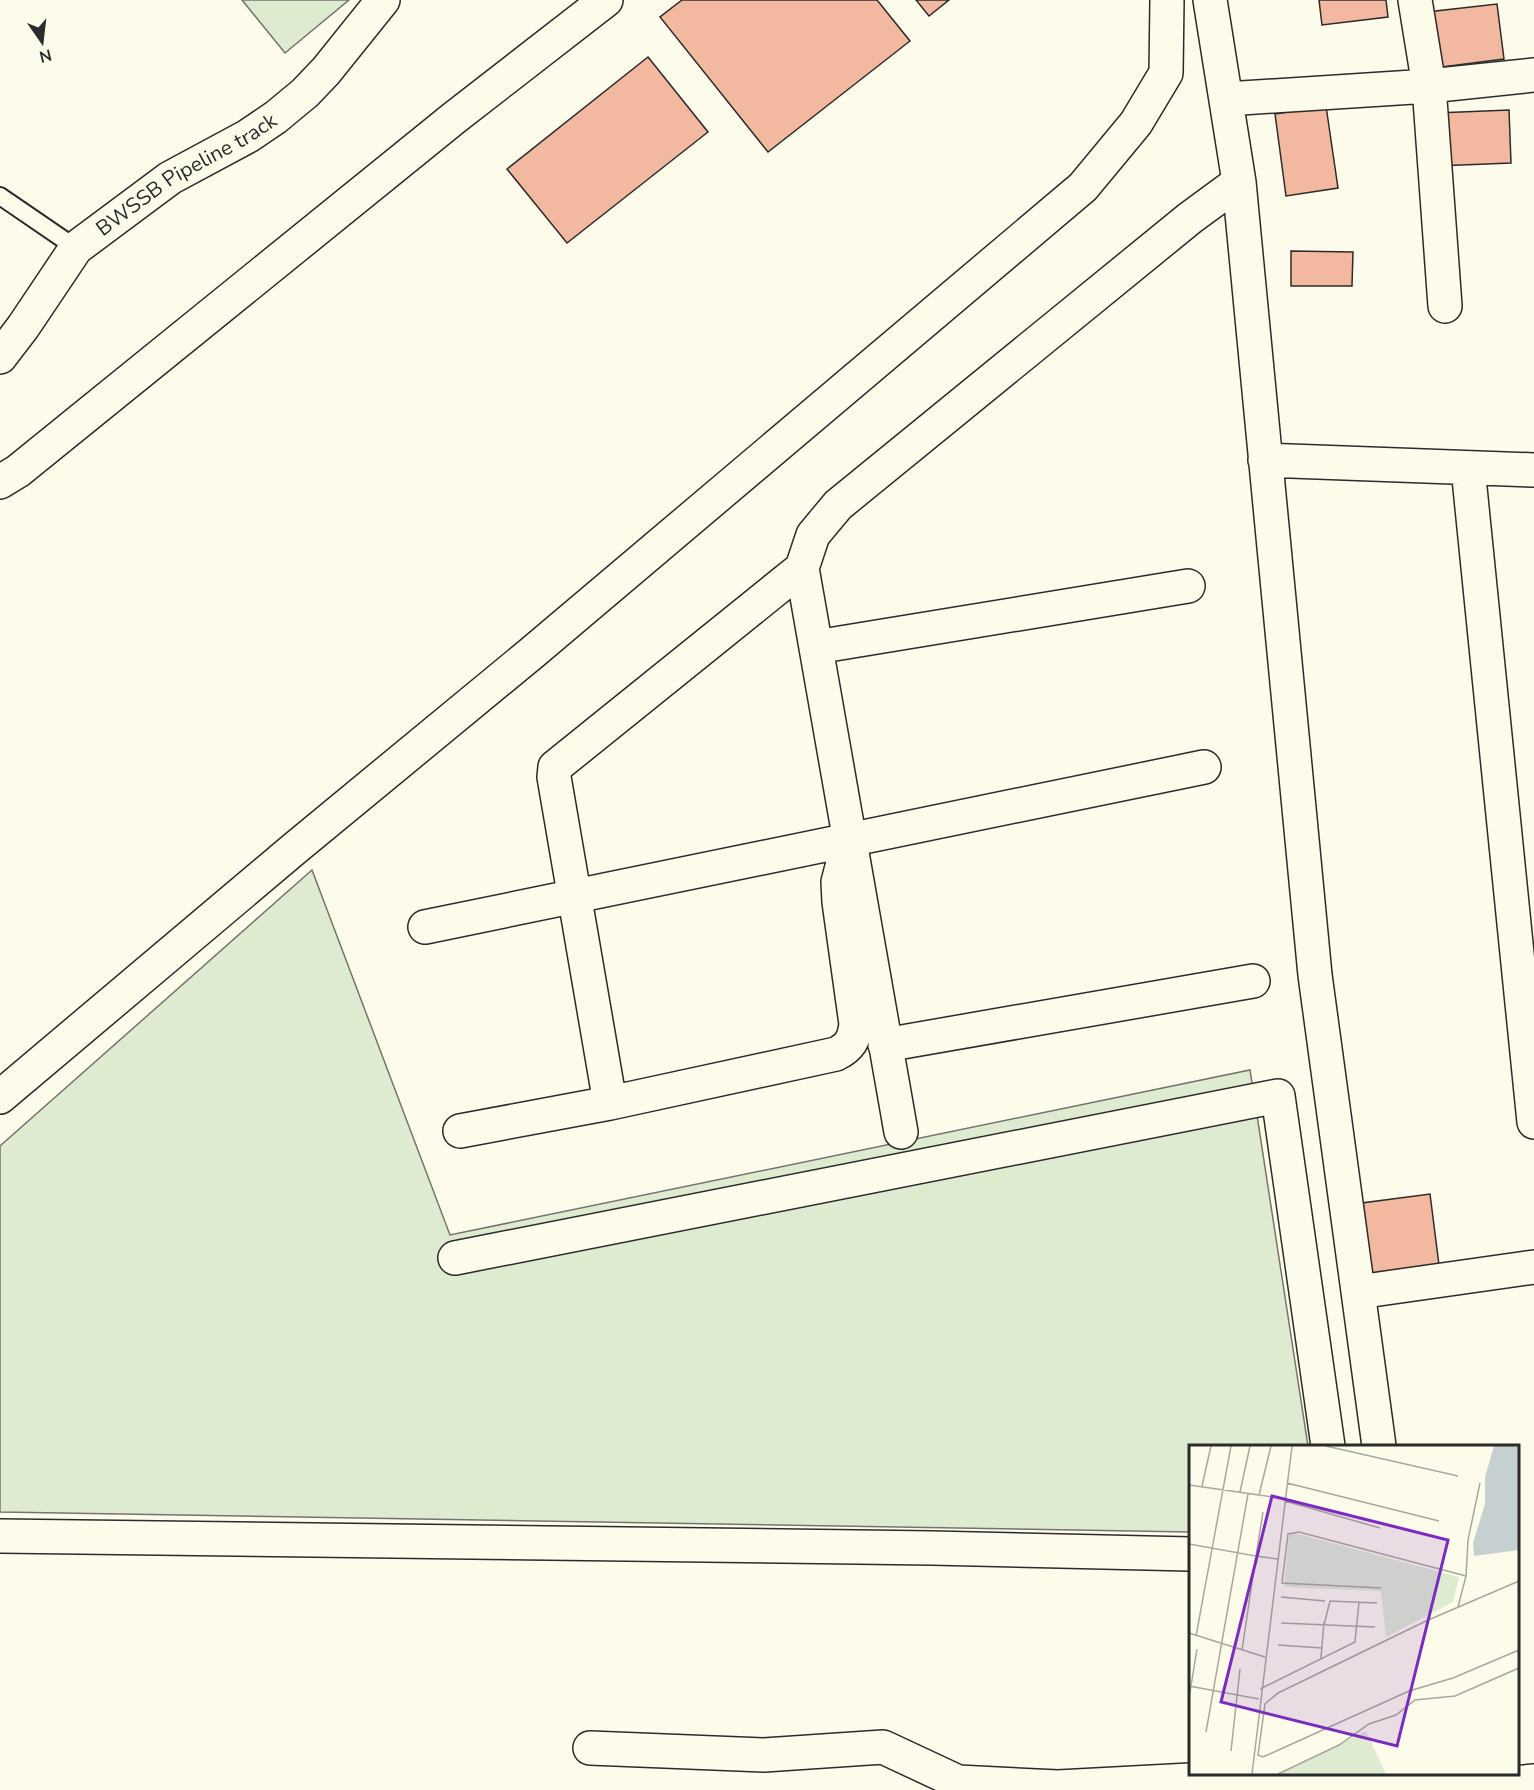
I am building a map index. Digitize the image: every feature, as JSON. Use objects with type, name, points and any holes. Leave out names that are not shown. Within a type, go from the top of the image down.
[{"type":"street","name":"BWSSB Pipeline track","points":[[0,357],[76,248],[170,178],[248,136],[276,117],[326,71],[382,0]]},
{"type":"street","points":[[0,482],[18,471],[453,118],[606,0]]},
{"type":"street","points":[[0,1097],[294,849],[533,652],[1083,187],[1136,123],[1166,73],[1167,0]]},
{"type":"street","points":[[1210,0],[1239,182],[1315,975],[1379,1445]]},
{"type":"street","points":[[1415,0],[1429,86],[1445,306]]},
{"type":"street","points":[[1226,99],[1429,86],[1534,75]]},
{"type":"street","points":[[901,1132],[802,568],[813,534],[838,505],[1172,233],[1239,182]]},
{"type":"street","points":[[1265,460],[1534,470]]},
{"type":"street","points":[[1468,468],[1534,1122]]},
{"type":"street","points":[[610,1103],[573,896],[554,777],[555,766],[802,568]]},
{"type":"street","points":[[816,647],[1188,586]]},
{"type":"street","points":[[425,927],[1204,767]]},
{"type":"street","points":[[460,1131],[610,1103],[836,1054],[848,1048],[854,1037],[856,1024],[838,882],[849,840]]},
{"type":"street","points":[[885,1045],[1253,981]]},
{"type":"street","points":[[455,1258],[1278,1096],[1328,1445]]},
{"type":"street","points":[[1358,1292],[1534,1267]]},
{"type":"street","points":[[0,1536],[932,1548],[1189,1554]]},
{"type":"street","points":[[590,1748],[764,1755],[883,1747],[958,1782],[1058,1787],[1278,1778],[1428,1783],[1534,1781]]},
{"type":"lane","points":[[0,196],[76,248]]},
{"type":"green space","points":[[242,0],[349,0],[285,53]]},
{"type":"green space","points":[[312,870],[450,1235],[1250,1070],[1308,1445],[1189,1445],[1189,1532],[0,1512],[0,1146]]},
{"type":"building","points":[[682,0],[877,0],[910,41],[768,152],[660,17]]},
{"type":"building","points":[[916,0],[949,0],[929,16]]},
{"type":"building","points":[[1319,0],[1386,0],[1388,17],[1322,25]]},
{"type":"building","points":[[1497,4],[1504,59],[1434,68],[1427,12]]},
{"type":"building","points":[[648,57],[708,132],[567,243],[507,169]]},
{"type":"building","points":[[1326,106],[1338,188],[1286,196],[1275,114]]},
{"type":"building","points":[[1509,110],[1511,163],[1437,166],[1436,113]]},
{"type":"building","points":[[1291,251],[1353,252],[1352,286],[1291,286]]},
{"type":"building","points":[[1430,1194],[1439,1265],[1372,1275],[1362,1203]]}]
